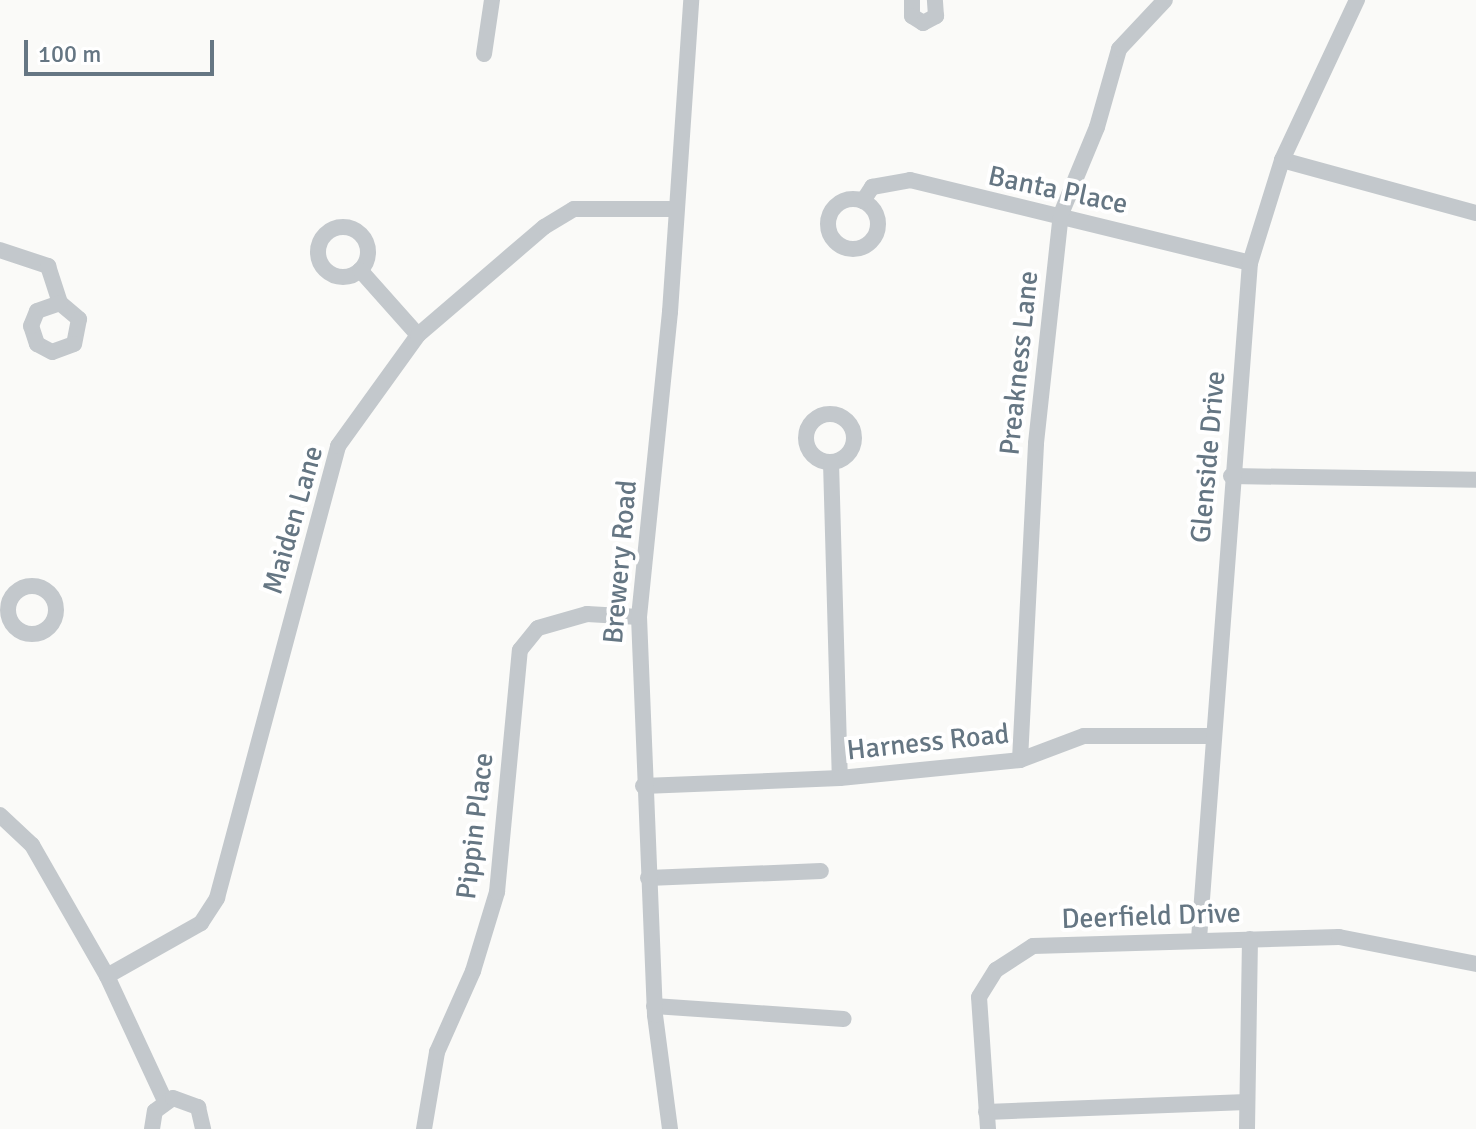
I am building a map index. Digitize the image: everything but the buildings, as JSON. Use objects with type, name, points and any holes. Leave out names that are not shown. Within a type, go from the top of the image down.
[{"type":"street","points":[[484,54],[492,0]]},
{"type":"street","name":"Brewery Road","points":[[670,1129],[654,1006],[643,786],[639,617],[691,0]]},
{"type":"street","points":[[912,0],[912,16],[923,23],[936,16],[935,0]]},
{"type":"street","name":"Preakness Lane","points":[[1020,760],[1036,443],[1061,214],[1097,127],[1119,49],[1165,0]]},
{"type":"street","name":"Glenside Drive","points":[[1199,939],[1231,476],[1250,263],[1282,160],[1357,0]]},
{"type":"street","points":[[1282,160],[1476,213]]},
{"type":"street","name":"Banta Place","points":[[863,201],[872,187],[910,180],[951,195],[1061,214],[1250,263]]},
{"type":"street","name":"Maiden Lane","points":[[107,976],[201,923],[217,898],[338,446],[418,335],[544,227],[574,209],[675,209]]},
{"type":"street","points":[[0,250],[48,266],[60,303]]},
{"type":"street","points":[[360,270],[418,335]]},
{"type":"street","points":[[831,462],[840,778]]},
{"type":"street","points":[[1231,476],[1476,480]]},
{"type":"street","name":"Pippin Place","points":[[424,1129],[437,1052],[473,971],[497,892],[520,650],[538,628],[587,614],[639,617]]},
{"type":"street","name":"Harness Road","points":[[643,786],[840,778],[1020,760],[1084,736],[1214,736]]},
{"type":"street","points":[[0,815],[32,845],[107,976],[165,1101]]},
{"type":"street","points":[[648,878],[821,871]]},
{"type":"street","name":"Deerfield Drive","points":[[987,1120],[978,1008],[996,970],[1033,946],[1339,937],[1476,964]]},
{"type":"street","points":[[1247,1129],[1250,939]]},
{"type":"street","points":[[654,1006],[844,1019]]},
{"type":"street","points":[[152,1129],[155,1111],[165,1101],[191,1101],[203,1116],[203,1129]]},
{"type":"street","points":[[987,1120],[1247,1102]]}]
